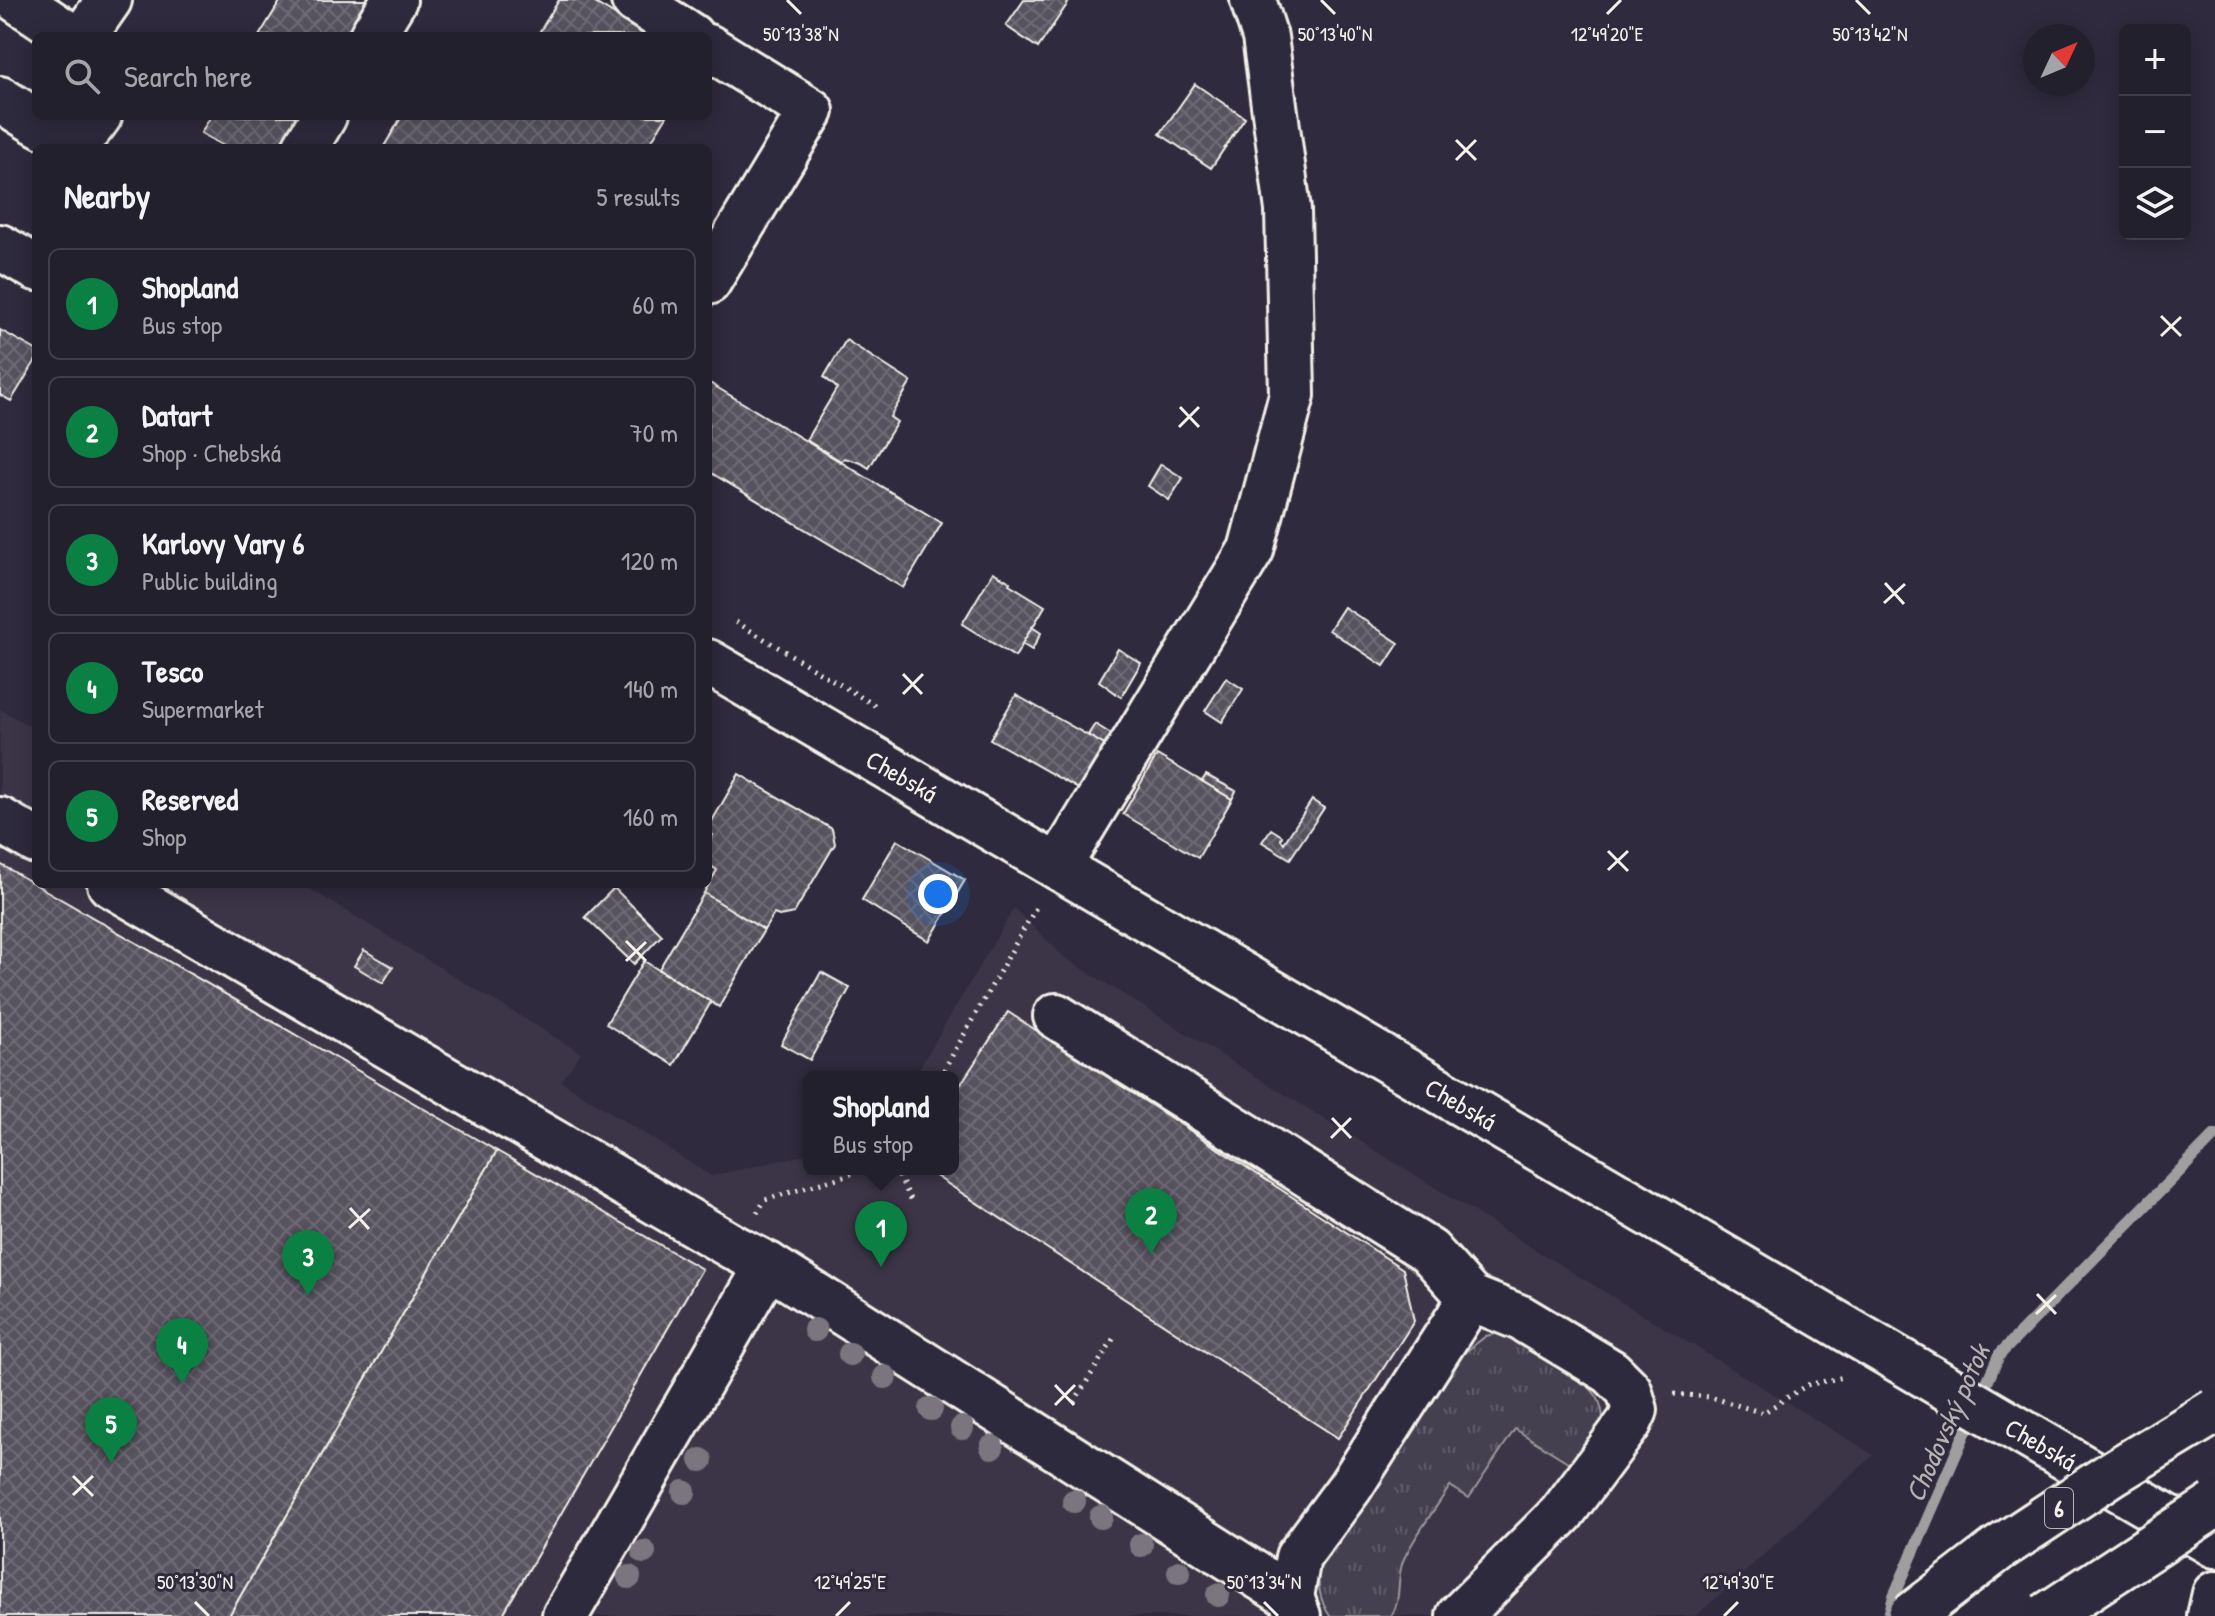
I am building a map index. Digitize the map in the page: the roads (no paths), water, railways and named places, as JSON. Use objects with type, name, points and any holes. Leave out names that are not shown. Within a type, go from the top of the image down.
[{"type":"main road","points":[[17,0],[65,32]]},
{"type":"main road","points":[[87,32],[109,0]]},
{"type":"main road","points":[[374,32],[394,0]]},
{"type":"main road","points":[[634,0],[685,32]]},
{"type":"main road","points":[[1058,867],[1251,550],[1292,395],[1288,210],[1265,37],[1253,0]]},
{"type":"main road","points":[[712,49],[811,111],[712,275]]},
{"type":"main road","points":[[0,99],[32,118]]},
{"type":"main road","points":[[36,120],[63,136],[77,136],[89,130],[96,120]]},
{"type":"main road","points":[[307,144],[322,120]]},
{"type":"main road","points":[[0,247],[32,266]]},
{"type":"main road","name":"Chebská","points":[[712,664],[2215,1545]]},
{"type":"main road","points":[[0,820],[32,839]]},
{"type":"main road","points":[[117,888],[752,1257],[1294,1606],[1298,1557],[1350,1487],[1471,1298]]},
{"type":"main road","points":[[1056,1016],[1429,1251],[1471,1298],[1521,1318],[1611,1372],[1629,1390],[1635,1410],[1629,1423],[1562,1513],[1459,1616]]},
{"type":"main road","points":[[565,1616],[752,1257]]},
{"type":"main road","name":"6","points":[[1911,1616],[1998,1549],[2113,1473],[2215,1411]]},
{"type":"main road","points":[[2046,1616],[2215,1505]]},
{"type":"main road","points":[[2210,1616],[2215,1594]]},
{"type":"waterway","name":"Chodovský potok","points":[[1889,1616],[1894,1596],[1999,1355],[2215,1135]]},
{"type":"place","name":"Datart","points":[[1151,1254]]},
{"type":"place","name":"Shopland","points":[[881,1267]]},
{"type":"place","name":"Karlovy Vary 6","points":[[308,1296]]},
{"type":"place","name":"Tesco","points":[[182,1384]]},
{"type":"place","name":"Reserved","points":[[111,1463]]}]
